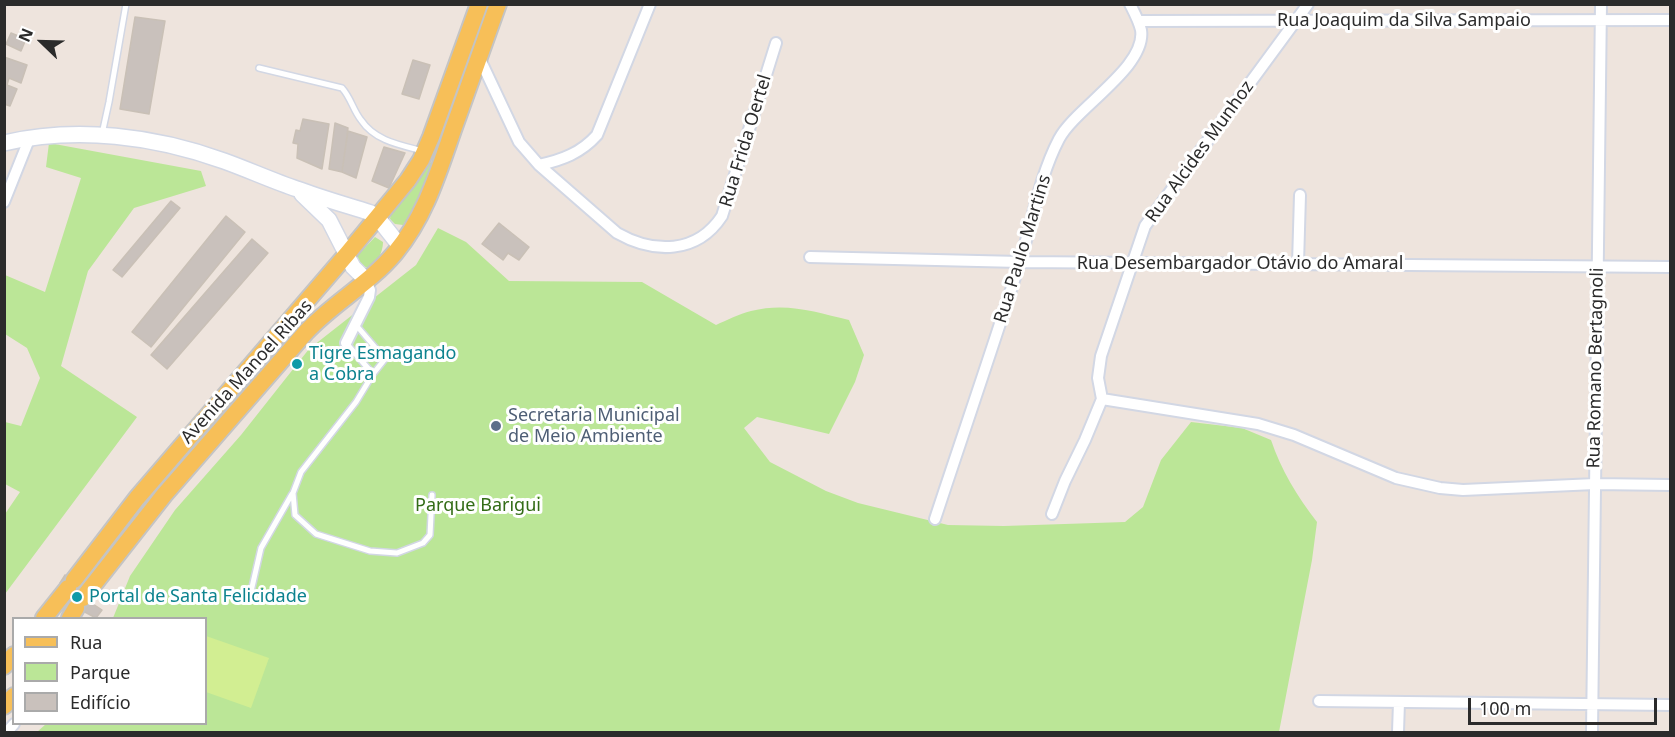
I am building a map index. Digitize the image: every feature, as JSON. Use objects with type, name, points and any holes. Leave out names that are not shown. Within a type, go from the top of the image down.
[{"type":"main road","name":"Avenida Manoel Ribas","points":[[45,617],[137,498],[408,180],[425,151],[479,4]]},
{"type":"main road","name":"Avenida Manoel Ribas","points":[[76,608],[164,495],[306,332],[328,310],[366,280],[400,246],[412,229],[426,203],[498,4]]},
{"type":"main road","points":[[473,21],[474,50],[479,57]]},
{"type":"main road","points":[[448,93],[458,105],[453,132]]},
{"type":"street","points":[[539,165],[580,151],[597,135],[650,4]]},
{"type":"street","name":"Rua Paulo Martins","points":[[935,519],[1058,140],[1065,129],[1135,55],[1141,37],[1138,21],[1130,4]]},
{"type":"street","name":"Rua Alcides Munhoz","points":[[1052,514],[1102,399],[1098,378],[1101,356],[1141,234],[1151,217],[1308,4]]},
{"type":"street","name":"Rua Romano Bertagnoli","points":[[1592,732],[1601,4]]},
{"type":"street","name":"Rua Joaquim da Silva Sampaio","points":[[1138,21],[1671,20]]},
{"type":"street","name":"Rua Frida Oertel","points":[[479,57],[519,142],[539,165],[608,226],[628,239],[647,245],[676,247],[689,244],[715,226],[728,202],[776,43]]},
{"type":"street","points":[[4,142],[30,137],[101,135],[175,146],[224,161],[298,190],[371,213],[377,217],[400,246]]},
{"type":"street","points":[[4,202],[30,137]]},
{"type":"street","points":[[298,190],[329,220],[353,267],[366,280],[370,290],[369,297],[346,343]]},
{"type":"street","points":[[1298,264],[1300,195]]},
{"type":"street","name":"Rua Desembargador Otávio do Amaral","points":[[810,257],[1020,262],[1671,267]]},
{"type":"street","points":[[1102,399],[1258,423],[1294,435],[1396,478],[1440,488],[1486,490],[1595,484],[1671,484]]},
{"type":"street","points":[[1318,701],[1671,705]]},
{"type":"street","points":[[1398,732],[1399,702]]},
{"type":"lane","points":[[101,135],[126,4]]},
{"type":"lane","points":[[259,68],[342,88],[349,95],[361,121],[373,134],[394,143],[425,151]]},
{"type":"lane","points":[[250,596],[261,548],[293,493],[301,472],[356,402],[385,359],[356,325]]},
{"type":"lane","points":[[346,343],[373,374]]},
{"type":"lane","points":[[293,493],[295,515],[316,534],[370,551],[397,553],[423,543],[430,535],[432,495]]},
{"type":"green space","points":[[49,143],[201,171],[206,186],[134,208],[88,271],[61,366],[137,417],[5,594],[5,514],[20,492],[5,484],[5,422],[21,426],[40,378],[27,348],[5,334],[5,275],[45,292],[81,178],[46,167]]},
{"type":"green space","points":[[427,161],[435,165],[412,212],[403,225],[395,224],[390,219],[391,213]]},
{"type":"green space","name":"Parque Barigui","points":[[438,228],[466,242],[509,281],[642,282],[716,325],[747,312],[777,307],[813,311],[849,320],[864,355],[855,382],[829,434],[757,417],[744,428],[770,462],[826,491],[858,503],[948,525],[1004,526],[1125,522],[1143,507],[1161,460],[1191,422],[1242,428],[1271,440],[1290,482],[1317,522],[1312,560],[1279,732],[37,732],[45,725],[207,725],[207,617],[113,617],[130,576],[175,510],[241,435],[309,349],[416,265]]},
{"type":"green space","points":[[375,237],[383,242],[382,250],[375,262],[364,268],[356,262],[356,257]]},
{"type":"green space","points":[[207,636],[269,658],[251,708],[207,692]]},
{"type":"building","points":[[135,17],[165,21],[149,114],[120,109]]},
{"type":"building","points":[[11,33],[26,39],[21,51],[6,44]]},
{"type":"building","points":[[4,57],[27,65],[21,83],[9,78],[7,85],[17,89],[10,106],[4,104]]},
{"type":"building","points":[[413,60],[430,65],[419,99],[402,94]]},
{"type":"building","points":[[303,119],[329,124],[322,169],[297,158],[298,144],[293,143],[296,130],[300,131]]},
{"type":"building","points":[[335,123],[348,128],[342,172],[329,169]]},
{"type":"building","points":[[348,131],[367,137],[356,178],[342,172]]},
{"type":"building","points":[[384,147],[405,153],[389,188],[372,181]]},
{"type":"building","points":[[171,201],[180,208],[122,277],[113,270]]},
{"type":"building","points":[[226,216],[245,232],[151,347],[132,332]]},
{"type":"building","points":[[499,223],[529,247],[519,260],[508,253],[503,260],[482,244]]},
{"type":"building","points":[[252,239],[268,253],[167,369],[151,355]]},
{"type":"building","name":"Portal de Santa Felicidade","points":[[65,575],[86,588],[81,596],[102,610],[97,617],[68,603],[75,592],[60,583]]},
{"type":"place","name":"Tigre Esmagando a Cobra","points":[[297,364]]},
{"type":"place","name":"Secretaria Municipal de Meio Ambiente","points":[[496,426]]},
{"type":"place","name":"Portal de Santa Felicidade","points":[[77,597]]}]
